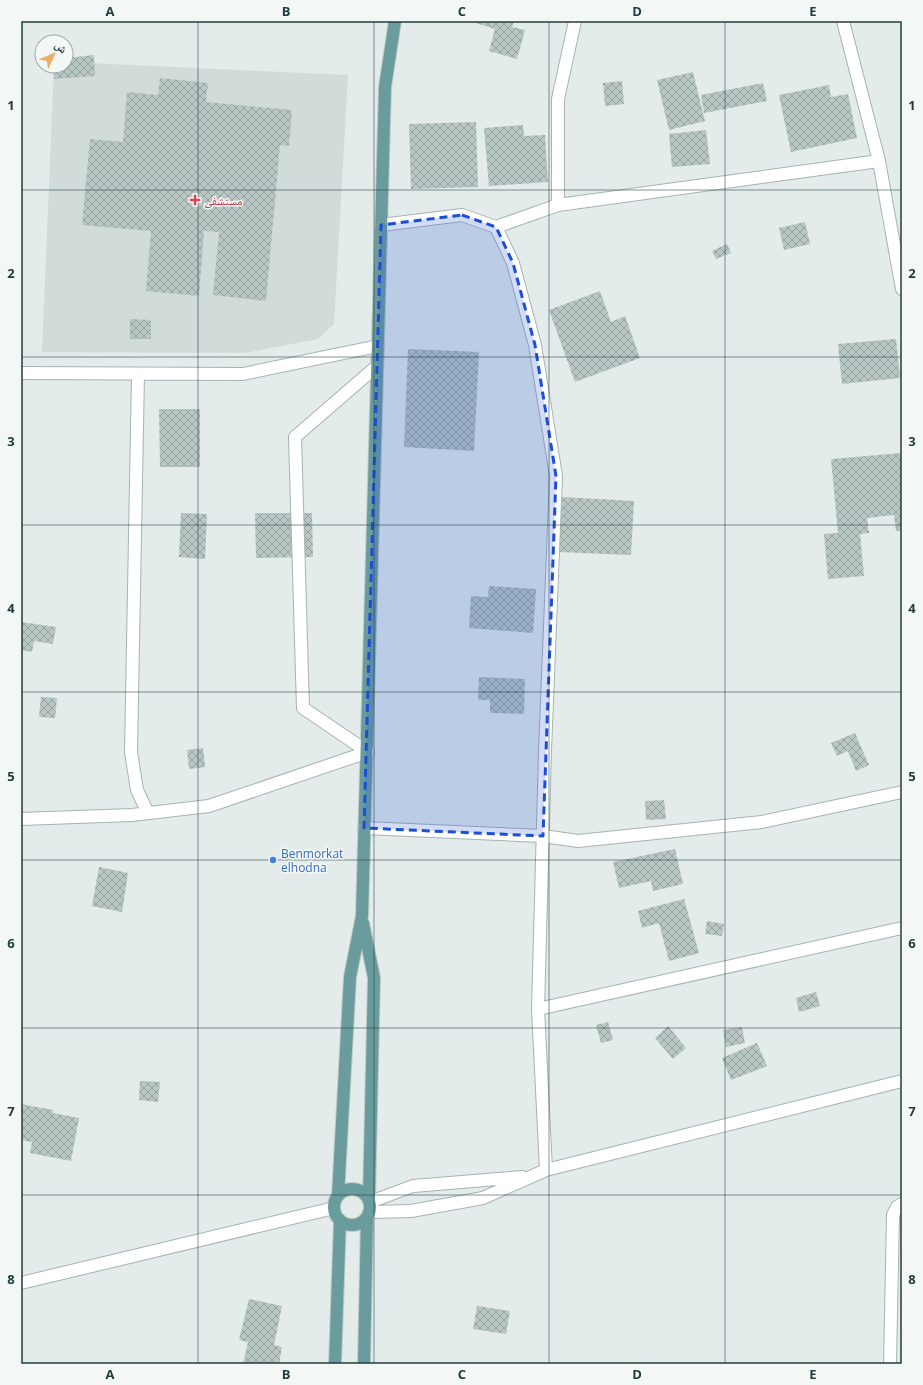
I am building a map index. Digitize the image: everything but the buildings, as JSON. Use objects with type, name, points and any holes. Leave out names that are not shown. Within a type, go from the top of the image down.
[{"type":"main road","points":[[335,1364],[340,1220],[334,1208],[338,1196],[350,977],[362,916],[364,828],[368,752],[385,88],[395,21]]},
{"type":"main road","points":[[362,916],[374,978],[364,1364]]},
{"type":"main road","points":[[338,1196],[345,1190],[353,1188],[362,1191],[369,1207]]},
{"type":"main road","points":[[340,1220],[346,1224],[354,1225],[361,1223],[369,1207]]},
{"type":"street","points":[[558,205],[558,99],[575,21]]},
{"type":"street","points":[[843,21],[880,161],[902,289]]},
{"type":"street","points":[[381,225],[462,215],[496,226],[558,205],[880,161]]},
{"type":"street","points":[[496,226],[513,263],[535,346],[556,476],[538,1009],[546,1170]]},
{"type":"street","points":[[21,373],[243,374],[378,346]]},
{"type":"street","points":[[368,752],[303,708],[295,437],[377,366]]},
{"type":"street","points":[[138,374],[131,752],[137,790],[148,813]]},
{"type":"street","points":[[21,819],[148,813],[209,806],[368,752]]},
{"type":"street","points":[[364,828],[543,836],[578,841],[762,822],[902,792]]},
{"type":"street","points":[[538,1009],[902,928]]},
{"type":"street","points":[[369,1207],[411,1212],[484,1198],[546,1170],[902,1081]]},
{"type":"street","points":[[369,1207],[413,1186],[531,1176]]},
{"type":"street","points":[[890,1364],[893,1215],[902,1204]]},
{"type":"street","points":[[21,1283],[334,1208]]},
{"type":"highlighted area","points":[[462,215],[496,227],[513,263],[535,345],[556,476],[543,836],[364,828],[381,225]]},
{"type":"shaded area","name":"مستشفى","points":[[74,62],[348,75],[334,324],[318,339],[245,353],[42,352],[54,74],[74,74]]},
{"type":"place","name":"مستشفى","points":[[195,200]]},
{"type":"place","name":"Benmorkat elhodna","points":[[273,860]]}]
